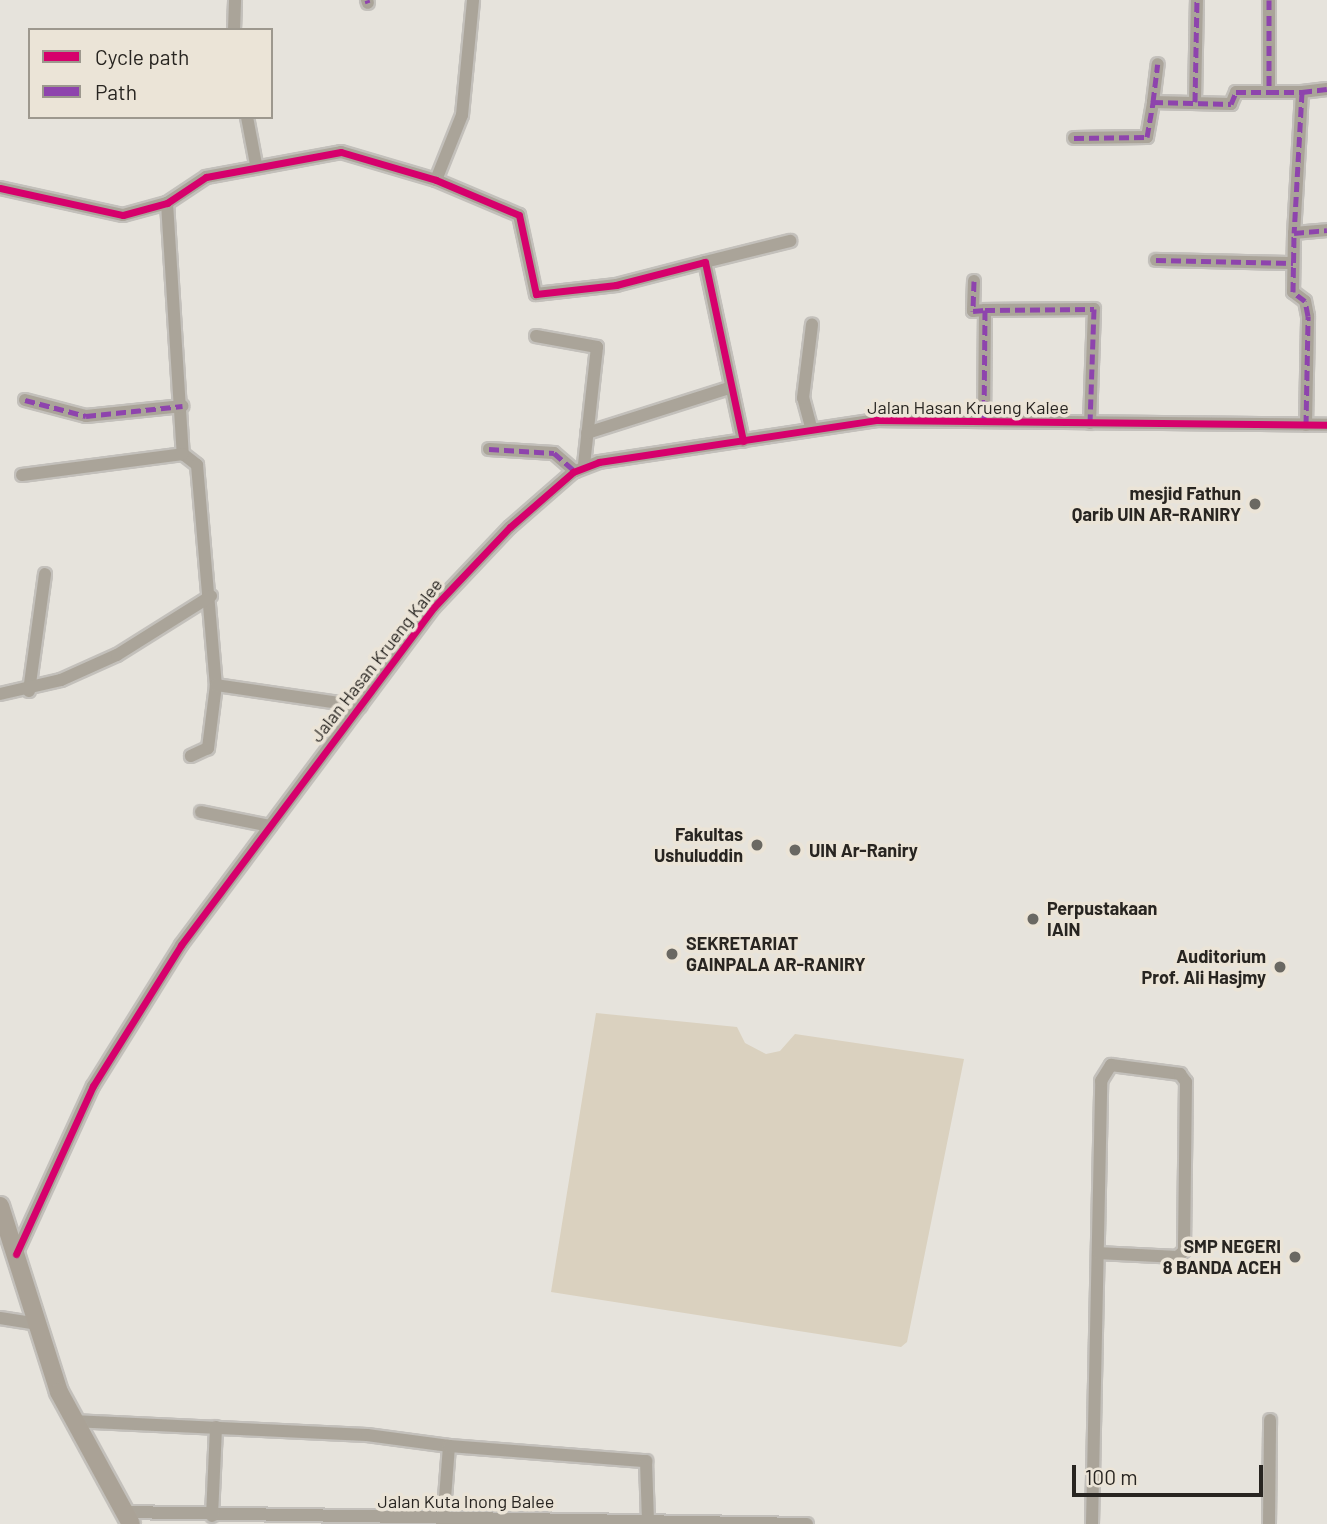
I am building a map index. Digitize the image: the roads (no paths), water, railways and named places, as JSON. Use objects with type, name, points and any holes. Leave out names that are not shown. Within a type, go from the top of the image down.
[{"type":"street","points":[[234,0],[234,28]]},
{"type":"street","points":[[436,180],[462,116],[473,0]]},
{"type":"street","points":[[1195,102],[1197,0]]},
{"type":"street","points":[[1269,0],[1269,92]]},
{"type":"street","points":[[1074,138],[1147,137],[1158,64]]},
{"type":"street","points":[[1153,102],[1231,104],[1236,92],[1302,92],[1327,89]]},
{"type":"street","points":[[1302,92],[1293,292],[1304,301],[1308,316],[1306,425]]},
{"type":"street","points":[[247,119],[256,164]]},
{"type":"street","points":[[0,188],[123,215],[167,203],[195,181],[256,164],[341,152],[436,180],[519,215],[536,294],[616,285],[789,241]]},
{"type":"street","points":[[167,203],[183,454]]},
{"type":"street","points":[[1294,233],[1327,230]]},
{"type":"street","points":[[1156,260],[1293,263]]},
{"type":"street","points":[[705,262],[729,388],[743,441]]},
{"type":"street","points":[[974,281],[973,311],[1094,309],[1090,424]]},
{"type":"street","points":[[984,420],[985,310]]},
{"type":"street","points":[[811,427],[803,398],[812,324]]},
{"type":"street","points":[[489,449],[554,453],[580,468],[587,433],[596,344],[536,336]]},
{"type":"street","points":[[587,433],[729,388]]},
{"type":"street","points":[[25,400],[86,416],[181,406]]},
{"type":"street","name":"Jalan Hasan Krueng Kalee","points":[[16,1254],[106,1065],[181,945],[360,705],[485,550],[580,468],[811,427],[984,420],[1090,424],[1327,425]]},
{"type":"street","points":[[22,475],[183,454],[197,465],[211,596],[216,685],[208,748],[191,756]]},
{"type":"street","points":[[29,691],[45,575]]},
{"type":"street","points":[[0,694],[29,691],[117,655],[211,596]]},
{"type":"street","points":[[216,685],[360,705]]},
{"type":"street","points":[[201,812],[270,826]]},
{"type":"street","points":[[1093,1524],[1098,1253],[1103,1071],[1111,1065],[1180,1074],[1186,1082],[1184,1251],[1177,1258],[1098,1253]]},
{"type":"street","points":[[0,1206],[37,1324],[72,1421],[128,1518]]},
{"type":"street","points":[[0,1318],[37,1324]]},
{"type":"street","points":[[1269,1524],[1270,1420]]},
{"type":"street","points":[[72,1421],[216,1427],[646,1461],[648,1521]]},
{"type":"street","points":[[212,1516],[216,1427]]},
{"type":"street","points":[[444,1521],[449,1447]]},
{"type":"street","name":"Jalan Kuta Inong Balee","points":[[128,1518],[212,1516],[807,1524]]},
{"type":"place","name":"mesjid Fathun Qarib UIN AR-RANIRY","points":[[1255,504]]},
{"type":"place","name":"Fakultas Ushuluddin","points":[[757,845]]},
{"type":"place","name":"UIN Ar-Raniry","points":[[795,850]]},
{"type":"place","name":"Perpustakaan IAIN","points":[[1033,919]]},
{"type":"place","name":"SEKRETARIAT GAINPALA AR-RANIRY","points":[[672,954]]},
{"type":"place","name":"Auditorium Prof. Ali Hasjmy","points":[[1280,967]]},
{"type":"place","name":"SMP NEGERI 8 BANDA ACEH","points":[[1295,1257]]}]
